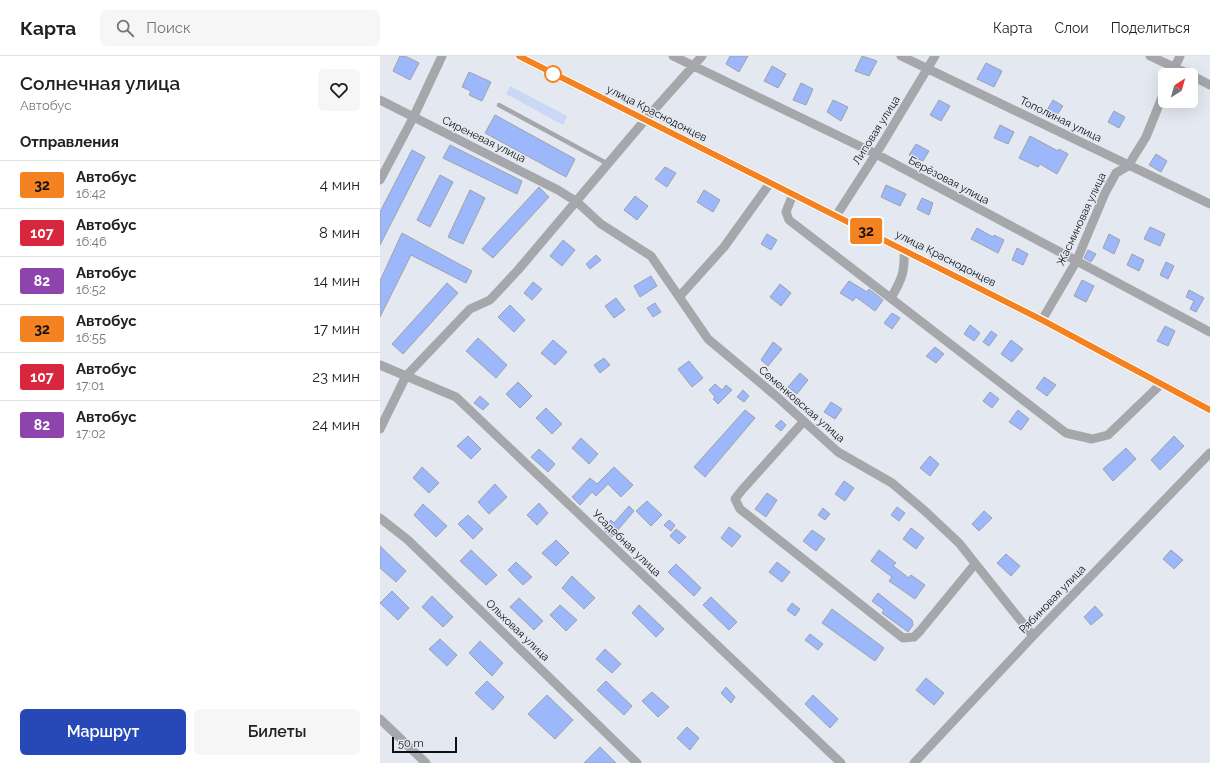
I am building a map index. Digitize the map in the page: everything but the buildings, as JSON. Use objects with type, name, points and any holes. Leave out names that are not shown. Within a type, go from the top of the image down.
[{"type":"street","points":[[380,180],[413,118],[442,56]]},
{"type":"street","name":"улица Краснодонцев","points":[[519,56],[1042,320],[1210,410]]},
{"type":"street","name":"Берёзовая улица","points":[[673,56],[876,154],[1076,262],[1210,332]]},
{"type":"street","points":[[380,429],[406,376],[470,309],[490,300],[577,202],[645,120],[702,56]]},
{"type":"street","name":"Тополиная улица","points":[[901,56],[1210,204]]},
{"type":"street","name":"Липовая улица","points":[[836,216],[876,154],[935,56]]},
{"type":"street","points":[[1150,56],[1168,68]]},
{"type":"street","points":[[1174,68],[1180,56]]},
{"type":"street","points":[[1198,79],[1210,85]]},
{"type":"street","name":"Сиреневая улица","points":[[380,100],[413,118],[540,180],[577,202]]},
{"type":"street","name":"Жасминовая улица","points":[[1042,320],[1076,262],[1105,193],[1116,174],[1128,166],[1146,137],[1158,107]]},
{"type":"street","points":[[679,297],[724,247],[770,183]]},
{"type":"street","points":[[793,194],[786,212],[789,220],[1066,433],[1092,439],[1108,435],[1161,384]]},
{"type":"street","name":"Семенковская улица","points":[[577,202],[601,224],[651,256],[708,340],[804,421],[838,452],[892,483],[926,512],[959,544],[1033,636]]},
{"type":"street","points":[[890,298],[905,271],[904,250]]},
{"type":"street","name":"Усадебная улица","points":[[380,365],[456,397],[840,763]]},
{"type":"street","points":[[804,421],[742,490],[736,499],[740,508],[903,638],[914,636],[920,631],[975,564]]},
{"type":"street","name":"Рябиновая улица","points":[[914,763],[1033,636],[1210,453]]},
{"type":"street","name":"Ольховая улица","points":[[380,518],[414,546],[637,763]]},
{"type":"street","points":[[380,719],[426,763]]},
{"type":"lane","points":[[499,105],[608,164]]},
{"type":"shaded area","points":[[510,86],[567,116],[563,125],[506,94]]},
{"type":"bus line","name":"32","points":[[519,56],[1042,320],[1210,410]]}]
